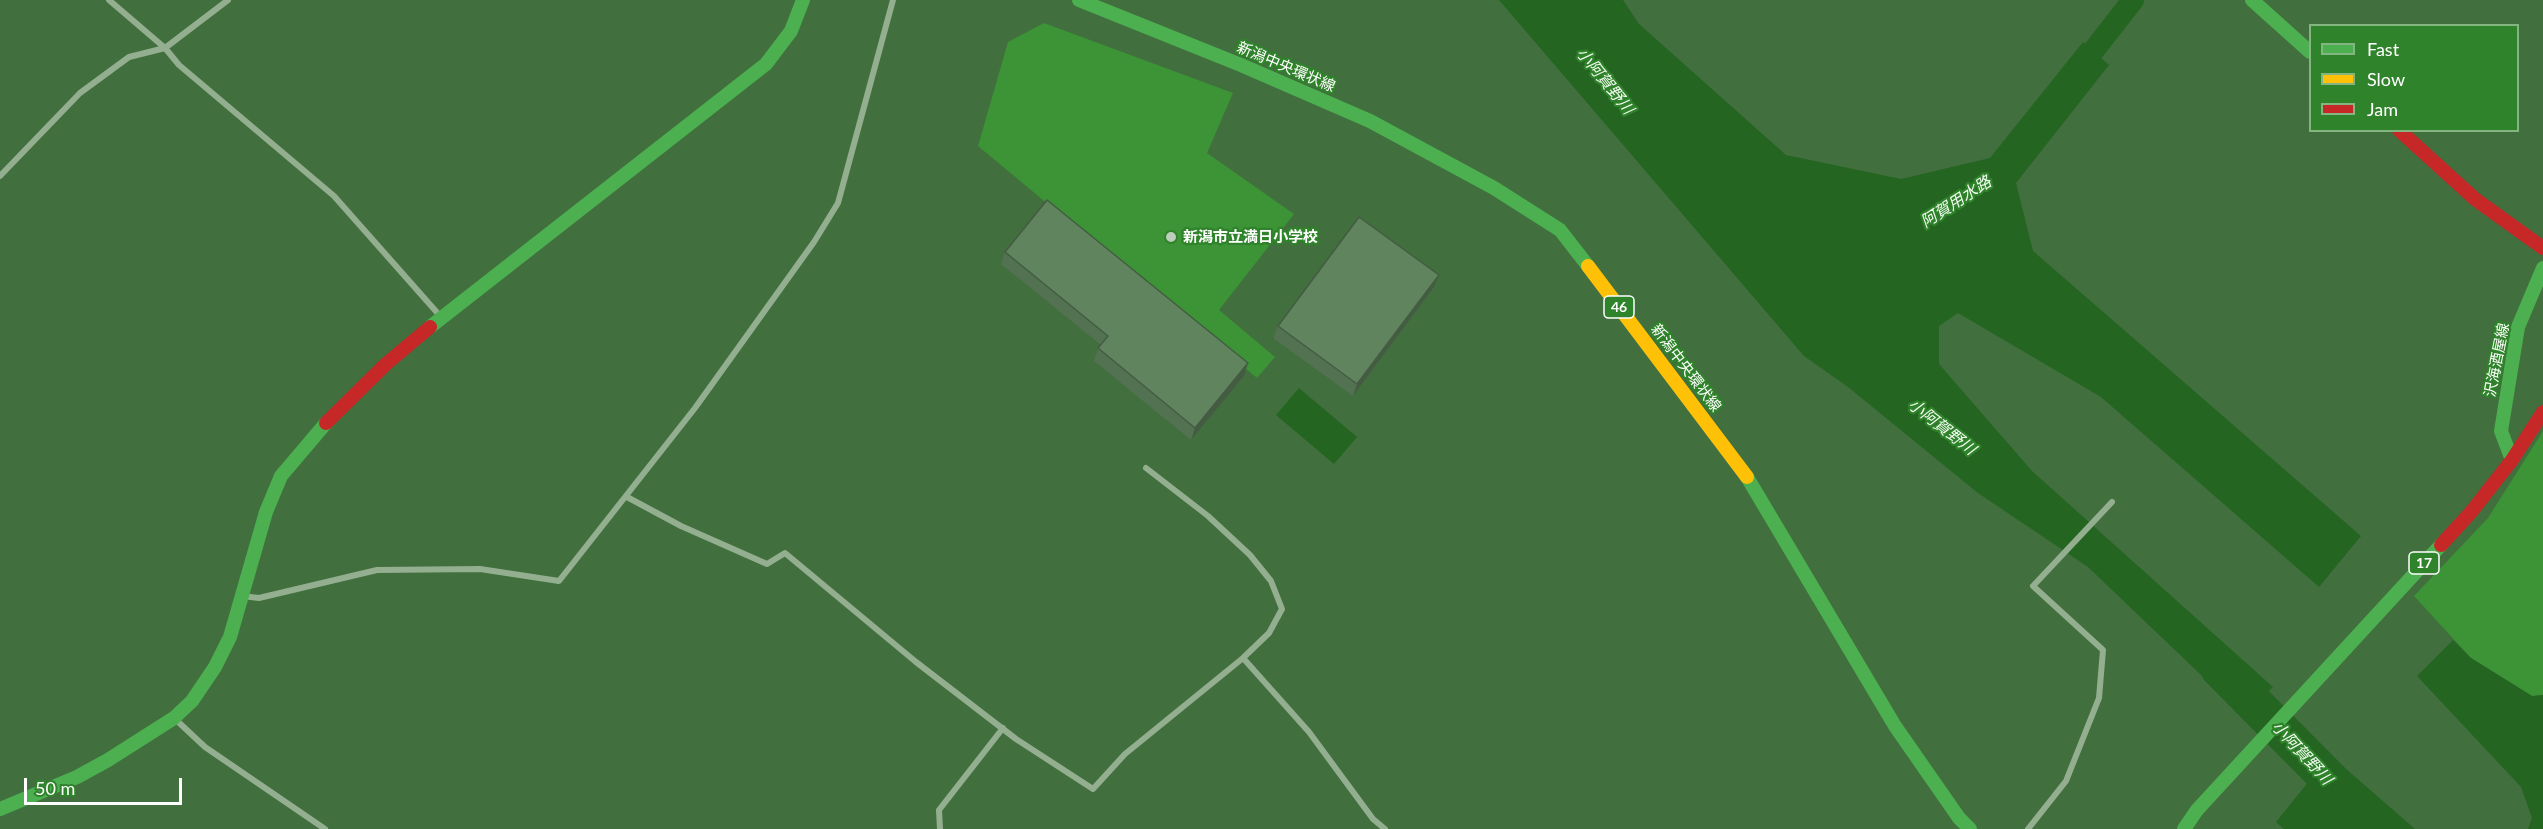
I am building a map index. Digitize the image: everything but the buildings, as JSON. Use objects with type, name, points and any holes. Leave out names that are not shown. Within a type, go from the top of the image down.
[{"type":"main road","points":[[0,810],[77,777],[174,718],[192,700],[215,667],[230,637],[266,512],[281,476],[328,422],[378,372],[442,317],[766,64],[791,31],[802,0]]},
{"type":"main road","name":"新潟中央環状線","points":[[1079,0],[1241,65],[1370,122],[1494,188],[1560,230],[1743,471],[1895,726],[1959,818],[1970,829]]},
{"type":"main road","points":[[2252,0],[2309,51]]},
{"type":"main road","points":[[2400,132],[2475,199],[2543,248]]},
{"type":"main road","name":"沢海酒屋線","points":[[2512,460],[2501,431],[2512,362],[2518,327],[2543,268]]},
{"type":"main road","name":"17","points":[[2184,829],[2197,810],[2472,511],[2512,460],[2543,412]]},
{"type":"street","points":[[109,0],[165,48],[179,65],[334,196],[442,317]]},
{"type":"street","points":[[0,176],[80,93],[129,57],[165,48],[228,0]]},
{"type":"street","points":[[242,596],[259,598],[377,570],[480,569],[559,581],[702,399],[814,242],[838,203],[892,0]]},
{"type":"street","points":[[627,497],[681,526],[767,564],[785,553],[916,662],[1059,769],[1093,789],[1125,754],[1243,658],[1269,633],[1282,609],[1271,581],[1250,555],[1208,516],[1146,468]]},
{"type":"street","points":[[2028,829],[2066,781],[2099,699],[2103,650],[2033,586],[2112,502]]},
{"type":"street","points":[[1243,658],[1309,732],[1372,819],[1385,829]]},
{"type":"street","points":[[174,718],[205,747],[325,829]]},
{"type":"street","points":[[940,829],[939,810],[1003,728]]},
{"type":"shaded area","points":[[1044,23],[1233,93],[1207,153],[1294,214],[1219,310],[1275,357],[1257,378],[978,146],[1008,42]]},
{"type":"shaded area","points":[[2543,431],[2543,695],[2532,696],[2471,658],[2414,596],[2488,518]]},
{"type":"water","points":[[1499,0],[1623,0],[1639,24],[1786,155],[1901,179],[1990,158],[2083,42],[2109,65],[2016,183],[2033,251],[2361,536],[2319,587],[2101,397],[1958,313],[1939,326],[1939,364],[2032,471],[2273,687],[2244,716],[2088,567],[1978,493],[1848,387],[1804,356]]},
{"type":"water","points":[[1299,388],[1357,437],[1334,464],[1276,415]]},
{"type":"water","points":[[2453,640],[2471,658],[2532,696],[2543,695],[2543,829],[2528,829],[2532,818],[2521,787],[2417,676]]},
{"type":"water","points":[[2330,755],[2415,829],[2284,829],[2276,822]]},
{"type":"waterway","name":"阿賀用水路","points":[[2076,73],[2133,0]]},
{"type":"waterway","name":"小阿賀野川","points":[[2219,668],[2340,790],[2374,829]]},
{"type":"traffic: fast","points":[[430,327],[766,64],[791,31],[803,0]]},
{"type":"traffic: fast","points":[[1079,0],[1241,65],[1370,121],[1494,188],[1560,230],[1588,266]]},
{"type":"traffic: fast","points":[[2252,0],[2309,51]]},
{"type":"traffic: fast","points":[[2512,460],[2501,431],[2518,327],[2543,268]]},
{"type":"traffic: fast","points":[[0,809],[77,777],[108,760],[174,718],[192,701],[215,667],[230,637],[266,512],[281,476],[326,423]]},
{"type":"traffic: fast","points":[[1747,477],[1895,726],[1959,818],[1970,829]]},
{"type":"traffic: fast","points":[[2184,829],[2197,810],[2441,545]]},
{"type":"traffic: slow","points":[[1588,266],[1747,477]]},
{"type":"traffic: jam","points":[[2401,132],[2475,199],[2543,248]]},
{"type":"traffic: jam","points":[[326,423],[386,364],[430,327]]},
{"type":"traffic: jam","points":[[2441,545],[2472,511],[2512,460],[2543,412]]},
{"type":"place","name":"新潟市立満日小学校","points":[[1171,237]]}]
